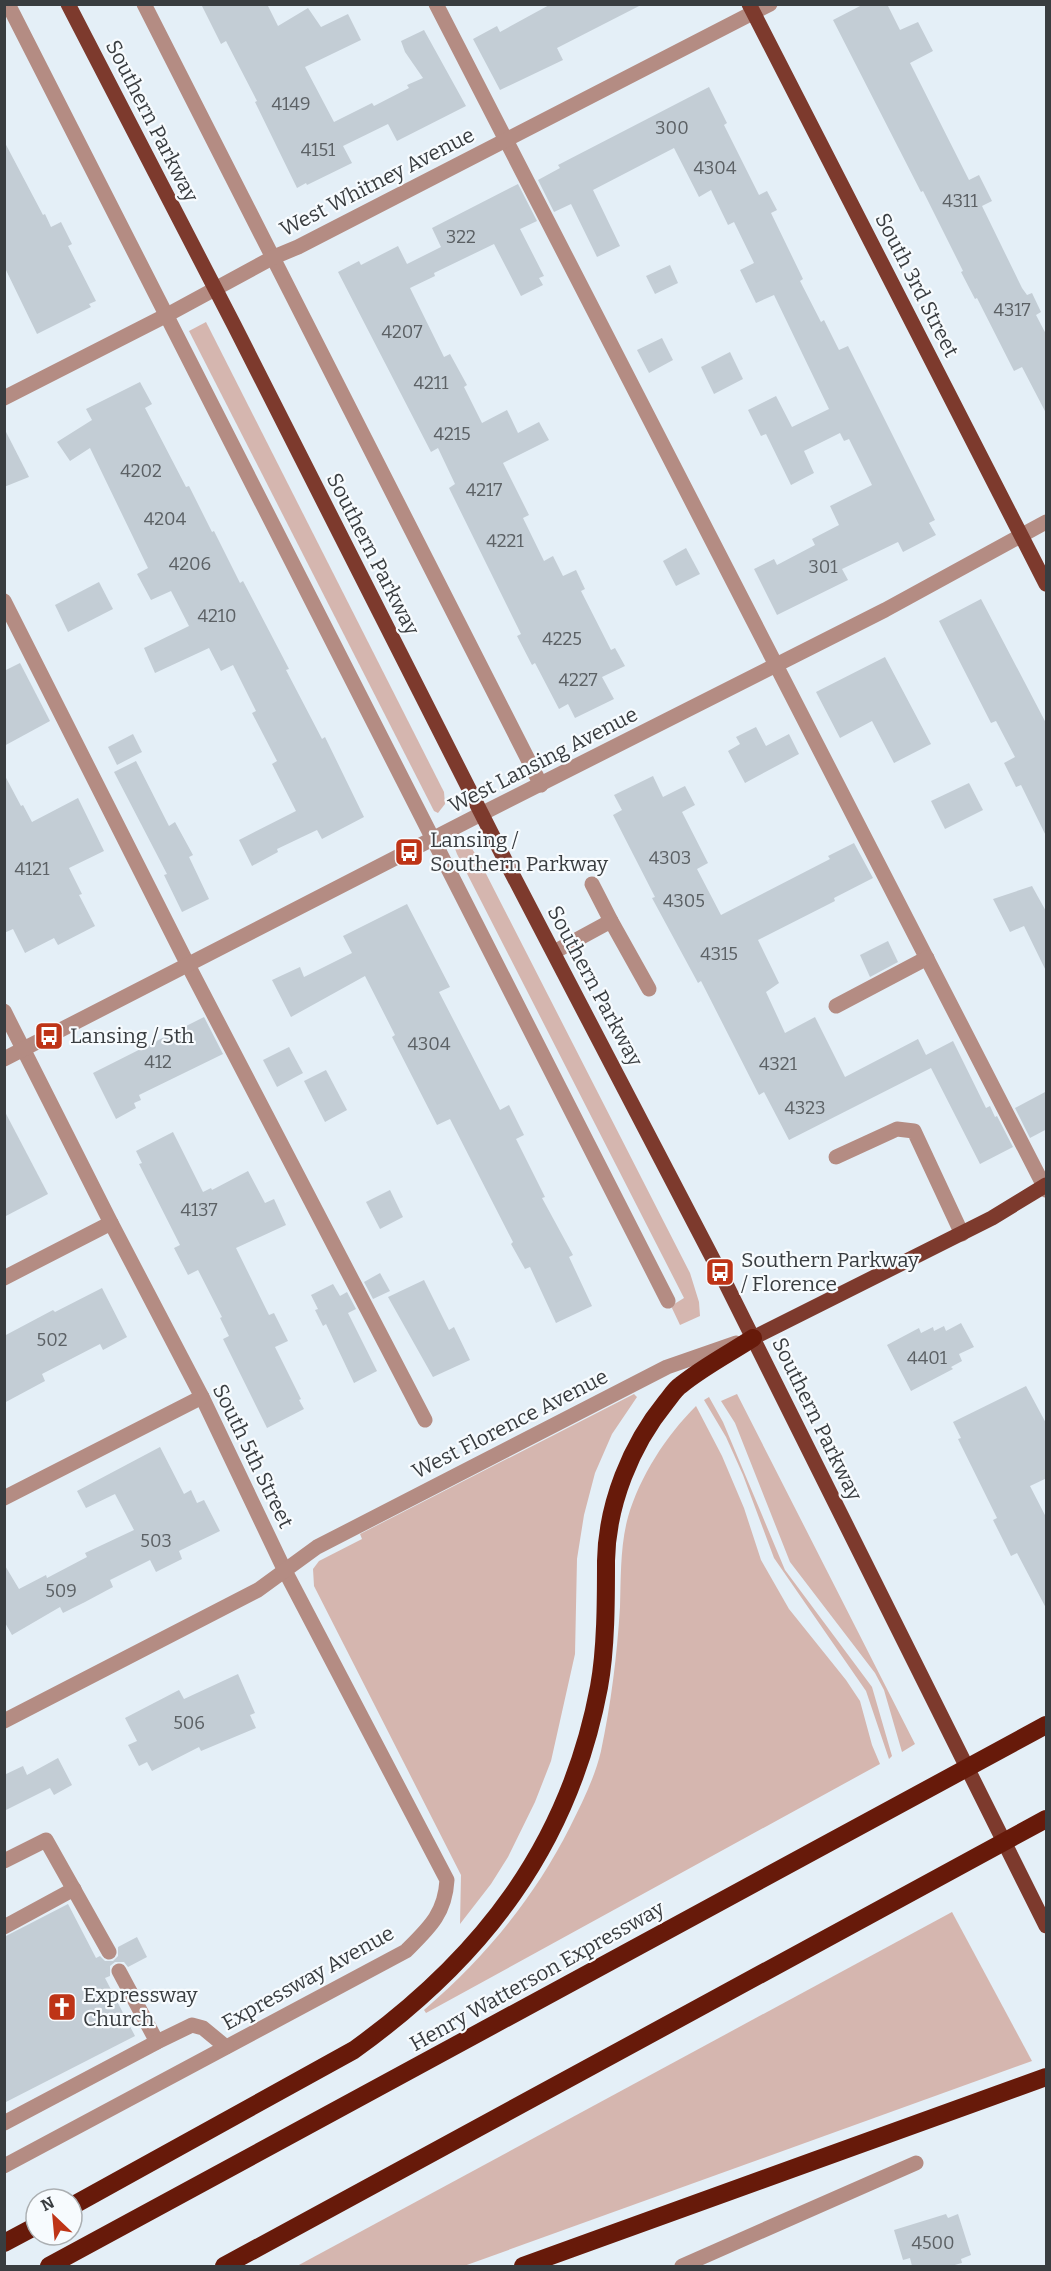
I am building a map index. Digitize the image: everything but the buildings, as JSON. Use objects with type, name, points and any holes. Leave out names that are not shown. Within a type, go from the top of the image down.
[{"type":"highway","points":[[84,2199],[354,2050],[394,2021],[436,1984],[496,1918],[548,1840],[580,1759],[599,1686],[607,1586],[608,1535],[624,1476],[635,1449],[658,1412],[680,1386],[753,1338]]},
{"type":"highway","name":"Henry Watterson Expressway","points":[[49,2266],[457,2047],[860,1825],[1047,1725]]},
{"type":"highway","points":[[224,2266],[1047,1819]]},
{"type":"highway","points":[[523,2266],[1047,2077]]},
{"type":"highway","points":[[4,2243],[24,2232]]},
{"type":"main road","name":"Southern Parkway","points":[[68,4],[753,1338],[1047,1926]]},
{"type":"main road","name":"South 3rd Street","points":[[751,9],[1047,584]]},
{"type":"main road","name":"West Florence Avenue","points":[[753,1338],[962,1234],[1046,1187]]},
{"type":"street","points":[[8,4],[668,1301]]},
{"type":"street","points":[[144,4],[541,785]]},
{"type":"street","points":[[436,4],[1046,1187]]},
{"type":"street","name":"West Whitney Avenue","points":[[4,398],[505,140],[751,9],[770,4]]},
{"type":"street","name":"West Lansing Avenue","points":[[4,1059],[885,610],[1047,522]]},
{"type":"street","points":[[4,601],[188,965],[425,1420]]},
{"type":"street","points":[[592,884],[648,989]]},
{"type":"street","points":[[554,952],[611,921]]},
{"type":"street","points":[[836,1006],[927,958]]},
{"type":"street","name":"South 5th Street","points":[[4,1011],[202,1397],[284,1569],[447,1880],[446,1896],[435,1922]]},
{"type":"street","points":[[836,1157],[897,1129],[914,1131],[962,1234]]},
{"type":"street","points":[[4,1278],[111,1223]]},
{"type":"street","name":"West Florence Avenue","points":[[4,1721],[258,1590],[317,1547],[667,1367],[753,1338]]},
{"type":"street","points":[[4,1498],[202,1397]]},
{"type":"street","points":[[4,1861],[46,1840],[109,1952]]},
{"type":"street","points":[[4,1927],[74,1889]]},
{"type":"street","name":"Expressway Avenue","points":[[4,2166],[406,1951],[435,1922]]},
{"type":"street","points":[[119,1971],[157,2042]]},
{"type":"street","points":[[4,2123],[192,2025],[203,2028],[226,2047]]},
{"type":"street","points":[[682,2266],[916,2163]]},
{"type":"shaded area","points":[[206,322],[444,792],[445,804],[438,813],[434,811],[189,331]]},
{"type":"shaded area","points":[[460,844],[471,847],[479,860],[690,1273],[699,1302],[700,1316],[680,1325],[671,1306],[684,1298],[457,854],[454,846]]},
{"type":"shaded area","points":[[634,1394],[637,1397],[612,1434],[595,1473],[584,1515],[577,1559],[575,1654],[551,1761],[535,1802],[508,1857],[491,1884],[460,1924],[461,1875],[314,1586],[313,1569],[319,1561],[362,1539],[360,1534]]},
{"type":"shaded area","points":[[737,1394],[915,1744],[902,1752],[884,1690],[875,1673],[790,1562],[735,1423],[721,1401]]},
{"type":"shaded area","points":[[709,1397],[723,1422],[785,1570],[872,1687],[892,1756],[889,1759],[866,1691],[774,1558],[743,1475],[726,1437],[704,1400]]},
{"type":"shaded area","points":[[696,1406],[722,1456],[744,1508],[761,1560],[789,1609],[860,1701],[872,1745],[880,1764],[426,2013],[424,2010],[488,1948],[524,1902],[556,1853],[588,1790],[601,1751],[611,1698],[619,1625],[622,1551],[628,1517],[639,1487],[655,1457],[674,1430]]},
{"type":"shaded area","points":[[952,1912],[1032,2061],[464,2266],[297,2266]]},
{"type":"place","name":"Lansing / Southern Parkway","points":[[409,852]]},
{"type":"place","name":"Lansing / 5th","points":[[49,1036]]},
{"type":"place","name":"Southern Parkway / Florence","points":[[720,1272]]},
{"type":"place","name":"Expressway Church","points":[[62,2007]]}]
